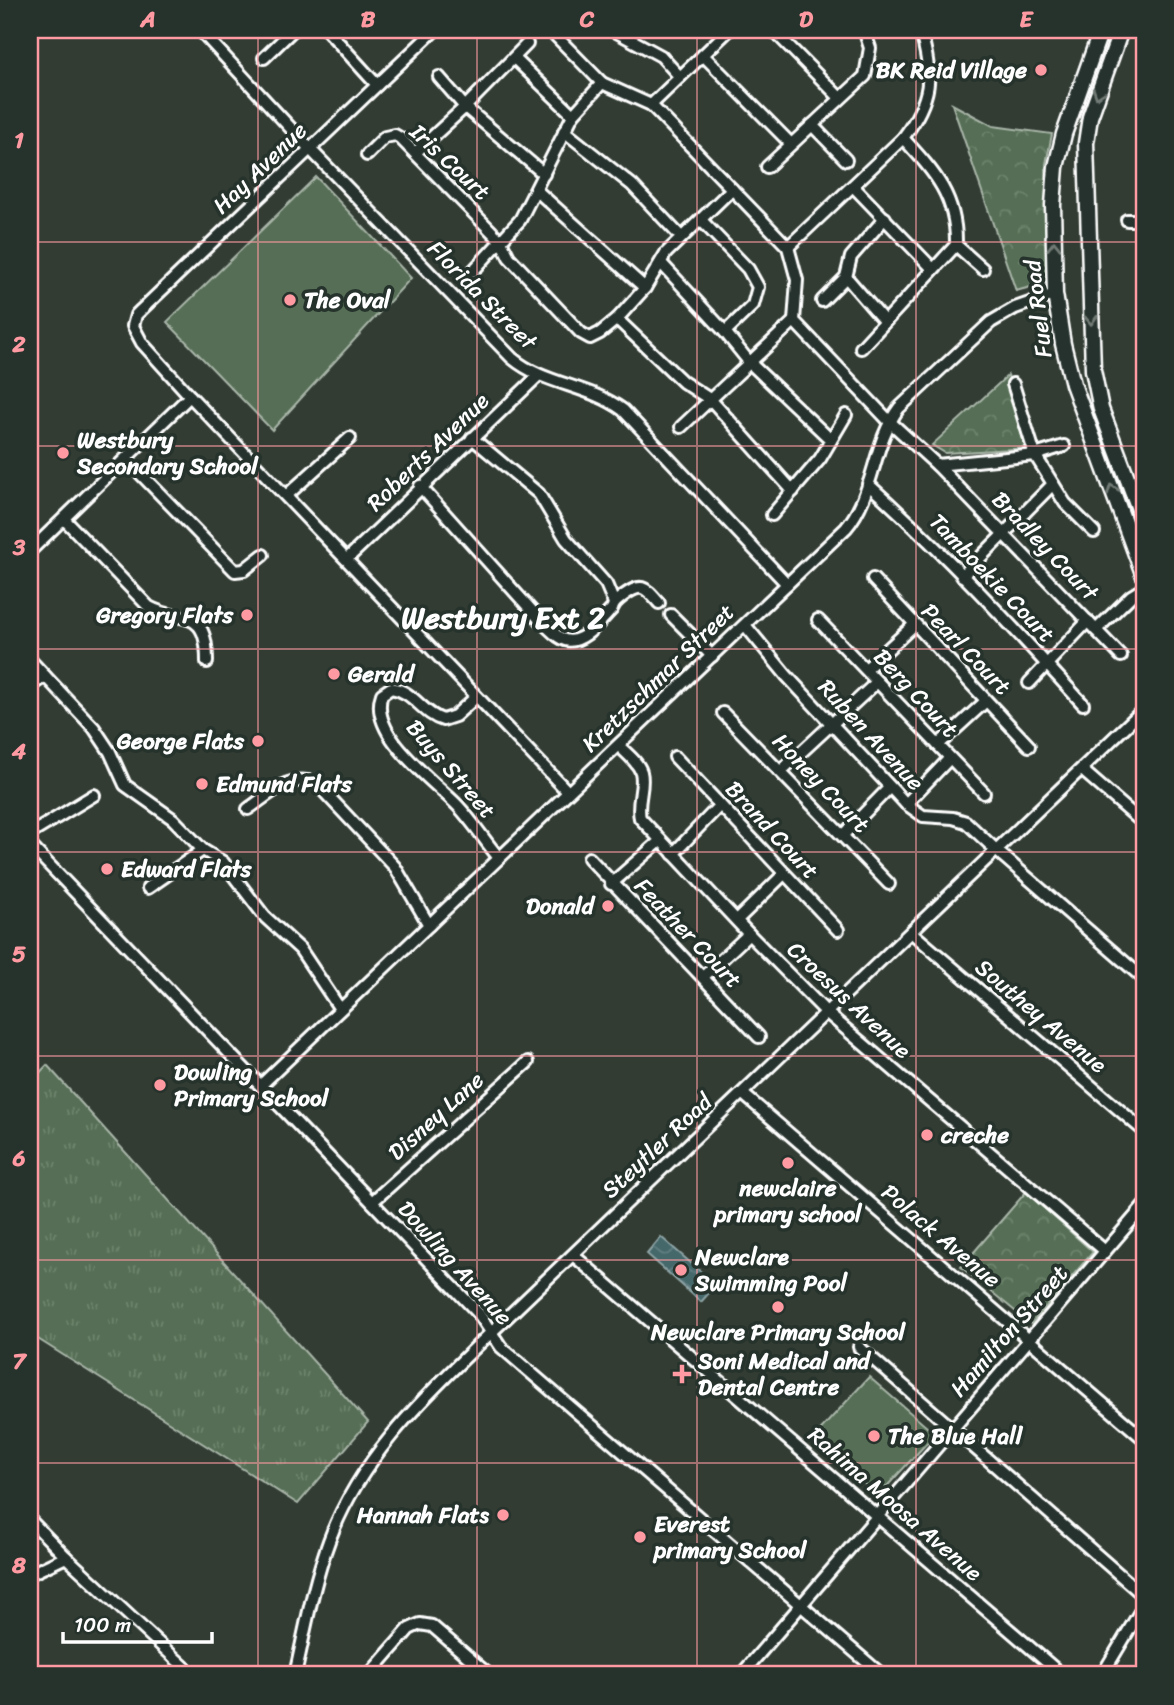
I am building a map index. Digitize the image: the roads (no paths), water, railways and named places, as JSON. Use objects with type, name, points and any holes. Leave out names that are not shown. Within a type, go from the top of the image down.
[{"type":"main road","name":"Fuel Road","points":[[1101,30],[1064,134],[1056,167],[1053,205],[1055,294],[1073,384],[1144,576]]},
{"type":"main road","points":[[1121,30],[1090,117],[1086,143],[1093,370],[1101,409],[1144,522]]},
{"type":"street","name":"Florida Street","points":[[200,30],[310,149],[512,358],[538,376],[591,391],[623,410],[787,584]]},
{"type":"street","points":[[264,58],[293,30]]},
{"type":"street","points":[[327,30],[377,85]]},
{"type":"street","name":"Hay Avenue","points":[[190,396],[142,343],[134,331],[136,315],[435,30]]},
{"type":"street","points":[[550,30],[602,83],[651,104],[788,247],[797,280],[794,321],[681,427]]},
{"type":"street","points":[[613,30],[661,56],[680,77]]},
{"type":"street","points":[[773,30],[840,98]]},
{"type":"street","points":[[767,167],[865,76],[870,48],[864,30]]},
{"type":"street","points":[[788,247],[903,138],[917,119],[926,96],[928,64],[920,30]]},
{"type":"street","points":[[651,104],[703,55],[724,31]]},
{"type":"street","points":[[415,153],[527,44]]},
{"type":"street","points":[[703,55],[791,144]]},
{"type":"street","points":[[514,58],[573,114]]},
{"type":"street","points":[[439,77],[465,107],[544,174]]},
{"type":"street","points":[[473,271],[520,220],[573,114],[602,83]]},
{"type":"street","points":[[812,125],[846,160]]},
{"type":"street","points":[[564,131],[632,185],[681,237]]},
{"type":"street","name":"Iris Court","points":[[367,155],[385,138],[395,135],[501,242],[515,264],[584,336],[594,337],[617,318],[645,288],[681,237],[732,189]]},
{"type":"street","points":[[861,348],[956,245],[953,214],[942,183],[903,138]]},
{"type":"street","points":[[853,186],[933,269]]},
{"type":"street","points":[[536,190],[645,288]]},
{"type":"street","points":[[821,301],[846,277],[851,257],[885,218]]},
{"type":"street","points":[[701,220],[748,269],[758,287],[753,305],[726,332]]},
{"type":"street","points":[[1127,220],[1144,220]]},
{"type":"street","points":[[956,245],[983,269]]},
{"type":"street","points":[[661,262],[726,332],[750,363],[831,440]]},
{"type":"street","points":[[846,277],[884,321]]},
{"type":"street","name":"Kretzschmar Street","points":[[261,1085],[853,519],[890,421],[907,400],[991,322],[1015,308],[1055,294]]},
{"type":"street","points":[[617,318],[683,382],[711,400],[793,491]]},
{"type":"street","name":"Bradley Court","points":[[794,321],[890,421],[1004,533],[1121,656]]},
{"type":"street","name":"Roberts Avenue","points":[[347,559],[420,486],[538,376]]},
{"type":"street","points":[[1013,384],[1035,455],[1065,503],[1094,532]]},
{"type":"street","points":[[30,551],[127,460],[190,396],[568,792]]},
{"type":"street","points":[[772,515],[820,459],[846,415]]},
{"type":"street","points":[[286,496],[350,438]]},
{"type":"street","points":[[472,438],[539,494],[566,540],[606,584],[614,603]]},
{"type":"street","points":[[937,465],[1035,455],[1064,446]]},
{"type":"street","points":[[127,460],[235,571],[244,570],[263,555]]},
{"type":"street","name":"Tamboekie Court","points":[[868,484],[908,520],[1083,704]]},
{"type":"street","points":[[962,576],[1053,484]]},
{"type":"street","points":[[420,486],[559,638],[574,641],[584,636],[612,609],[614,603],[633,589],[646,589],[659,603]]},
{"type":"street","points":[[64,519],[149,607],[182,615],[195,623],[205,636],[207,662]]},
{"type":"street","name":"Pearl Court","points":[[873,579],[1030,746]]},
{"type":"street","points":[[1096,630],[1131,596],[1144,588]]},
{"type":"street","points":[[671,615],[712,656]]},
{"type":"street","name":"Berg Court","points":[[818,620],[984,793]]},
{"type":"street","points":[[1029,683],[1087,621]]},
{"type":"street","name":"Ruben Avenue","points":[[745,625],[786,675],[905,804],[922,816],[967,822],[1144,979]]},
{"type":"street","points":[[866,669],[914,625]]},
{"type":"street","points":[[30,660],[94,728],[110,752],[125,785],[166,813],[203,850],[223,862],[265,917],[300,949],[340,1009]]},
{"type":"street","points":[[30,686],[45,676]]},
{"type":"street","points":[[781,771],[877,682]]},
{"type":"street","name":"Buys Street","points":[[476,697],[455,716],[443,720],[436,718],[407,692],[391,688],[382,694],[379,709],[389,732],[409,760],[460,808],[499,858]]},
{"type":"street","points":[[938,745],[986,701]]},
{"type":"street","name":"Steytler Road","points":[[295,1675],[330,1539],[354,1489],[386,1440],[406,1416],[1144,709]]},
{"type":"street","name":"Honey Court","points":[[723,713],[889,884]]},
{"type":"street","name":"Croesus Avenue","points":[[618,746],[638,765],[641,772],[638,811],[640,818],[749,934],[827,1013],[1105,1251]]},
{"type":"street","name":"Brand Court","points":[[675,757],[838,930]]},
{"type":"street","points":[[905,804],[949,759]]},
{"type":"street","points":[[1082,770],[1144,824]]},
{"type":"street","points":[[248,809],[285,783],[301,779],[316,783],[354,827],[395,867],[429,925]]},
{"type":"street","points":[[843,835],[889,788]]},
{"type":"street","points":[[30,834],[94,795]]},
{"type":"street","points":[[673,854],[720,806]]},
{"type":"street","points":[[611,884],[660,841]]},
{"type":"street","name":"Dowling Avenue","points":[[30,845],[479,1314],[501,1347],[882,1675]]},
{"type":"street","points":[[148,888],[203,850]]},
{"type":"street","name":"Feather Court","points":[[589,858],[759,1037]]},
{"type":"street","points":[[737,920],[784,874]]},
{"type":"street","name":"Southey Avenue","points":[[911,932],[1144,1131]]},
{"type":"street","points":[[703,977],[749,934]]},
{"type":"street","name":"Disney Lane","points":[[372,1202],[528,1062]]},
{"type":"street","name":"Polack Avenue","points":[[743,1094],[1144,1439]]},
{"type":"street","name":"Hamilton Street","points":[[741,1675],[1144,1206]]},
{"type":"street","name":"Rahima Moosa Avenue","points":[[573,1255],[1062,1675]]},
{"type":"street","points":[[859,1347],[1144,1596]]},
{"type":"street","points":[[30,1520],[193,1675]]},
{"type":"street","points":[[30,1574],[66,1557]]},
{"type":"street","points":[[1102,1675],[1144,1605]]},
{"type":"street","points":[[375,1673],[409,1629],[426,1624],[432,1626],[489,1675]]},
{"type":"water","name":"Newclare Swimming Pool","points":[[661,1237],[716,1285],[701,1302],[647,1254]]},
{"type":"place","name":"BK Reid Village","points":[[1041,70]]},
{"type":"place","name":"The Oval","points":[[290,300]]},
{"type":"place","name":"Westbury Secondary School","points":[[63,453]]},
{"type":"place","name":"Gregory Flats","points":[[247,615]]},
{"type":"place","name":"Gerald","points":[[334,674]]},
{"type":"place","name":"George Flats","points":[[258,741]]},
{"type":"place","name":"Edmund Flats","points":[[202,784]]},
{"type":"place","name":"Edward Flats","points":[[107,869]]},
{"type":"place","name":"Donald","points":[[608,906]]},
{"type":"place","name":"Dowling Primary School","points":[[160,1085]]},
{"type":"place","name":"creche","points":[[927,1135]]},
{"type":"place","name":"newclaire primary school","points":[[788,1163]]},
{"type":"place","name":"Newclare Swimming Pool","points":[[681,1270]]},
{"type":"place","name":"Newclare Primary School","points":[[778,1307]]},
{"type":"place","name":"Soni Medical and Dental Centre","points":[[682,1374]]},
{"type":"place","name":"The Blue Hall","points":[[874,1436]]},
{"type":"place","name":"Hannah Flats","points":[[503,1515]]},
{"type":"place","name":"Everest primary School","points":[[640,1537]]},
{"type":"district","name":"Westbury Ext 2","points":[[503,618]]}]
